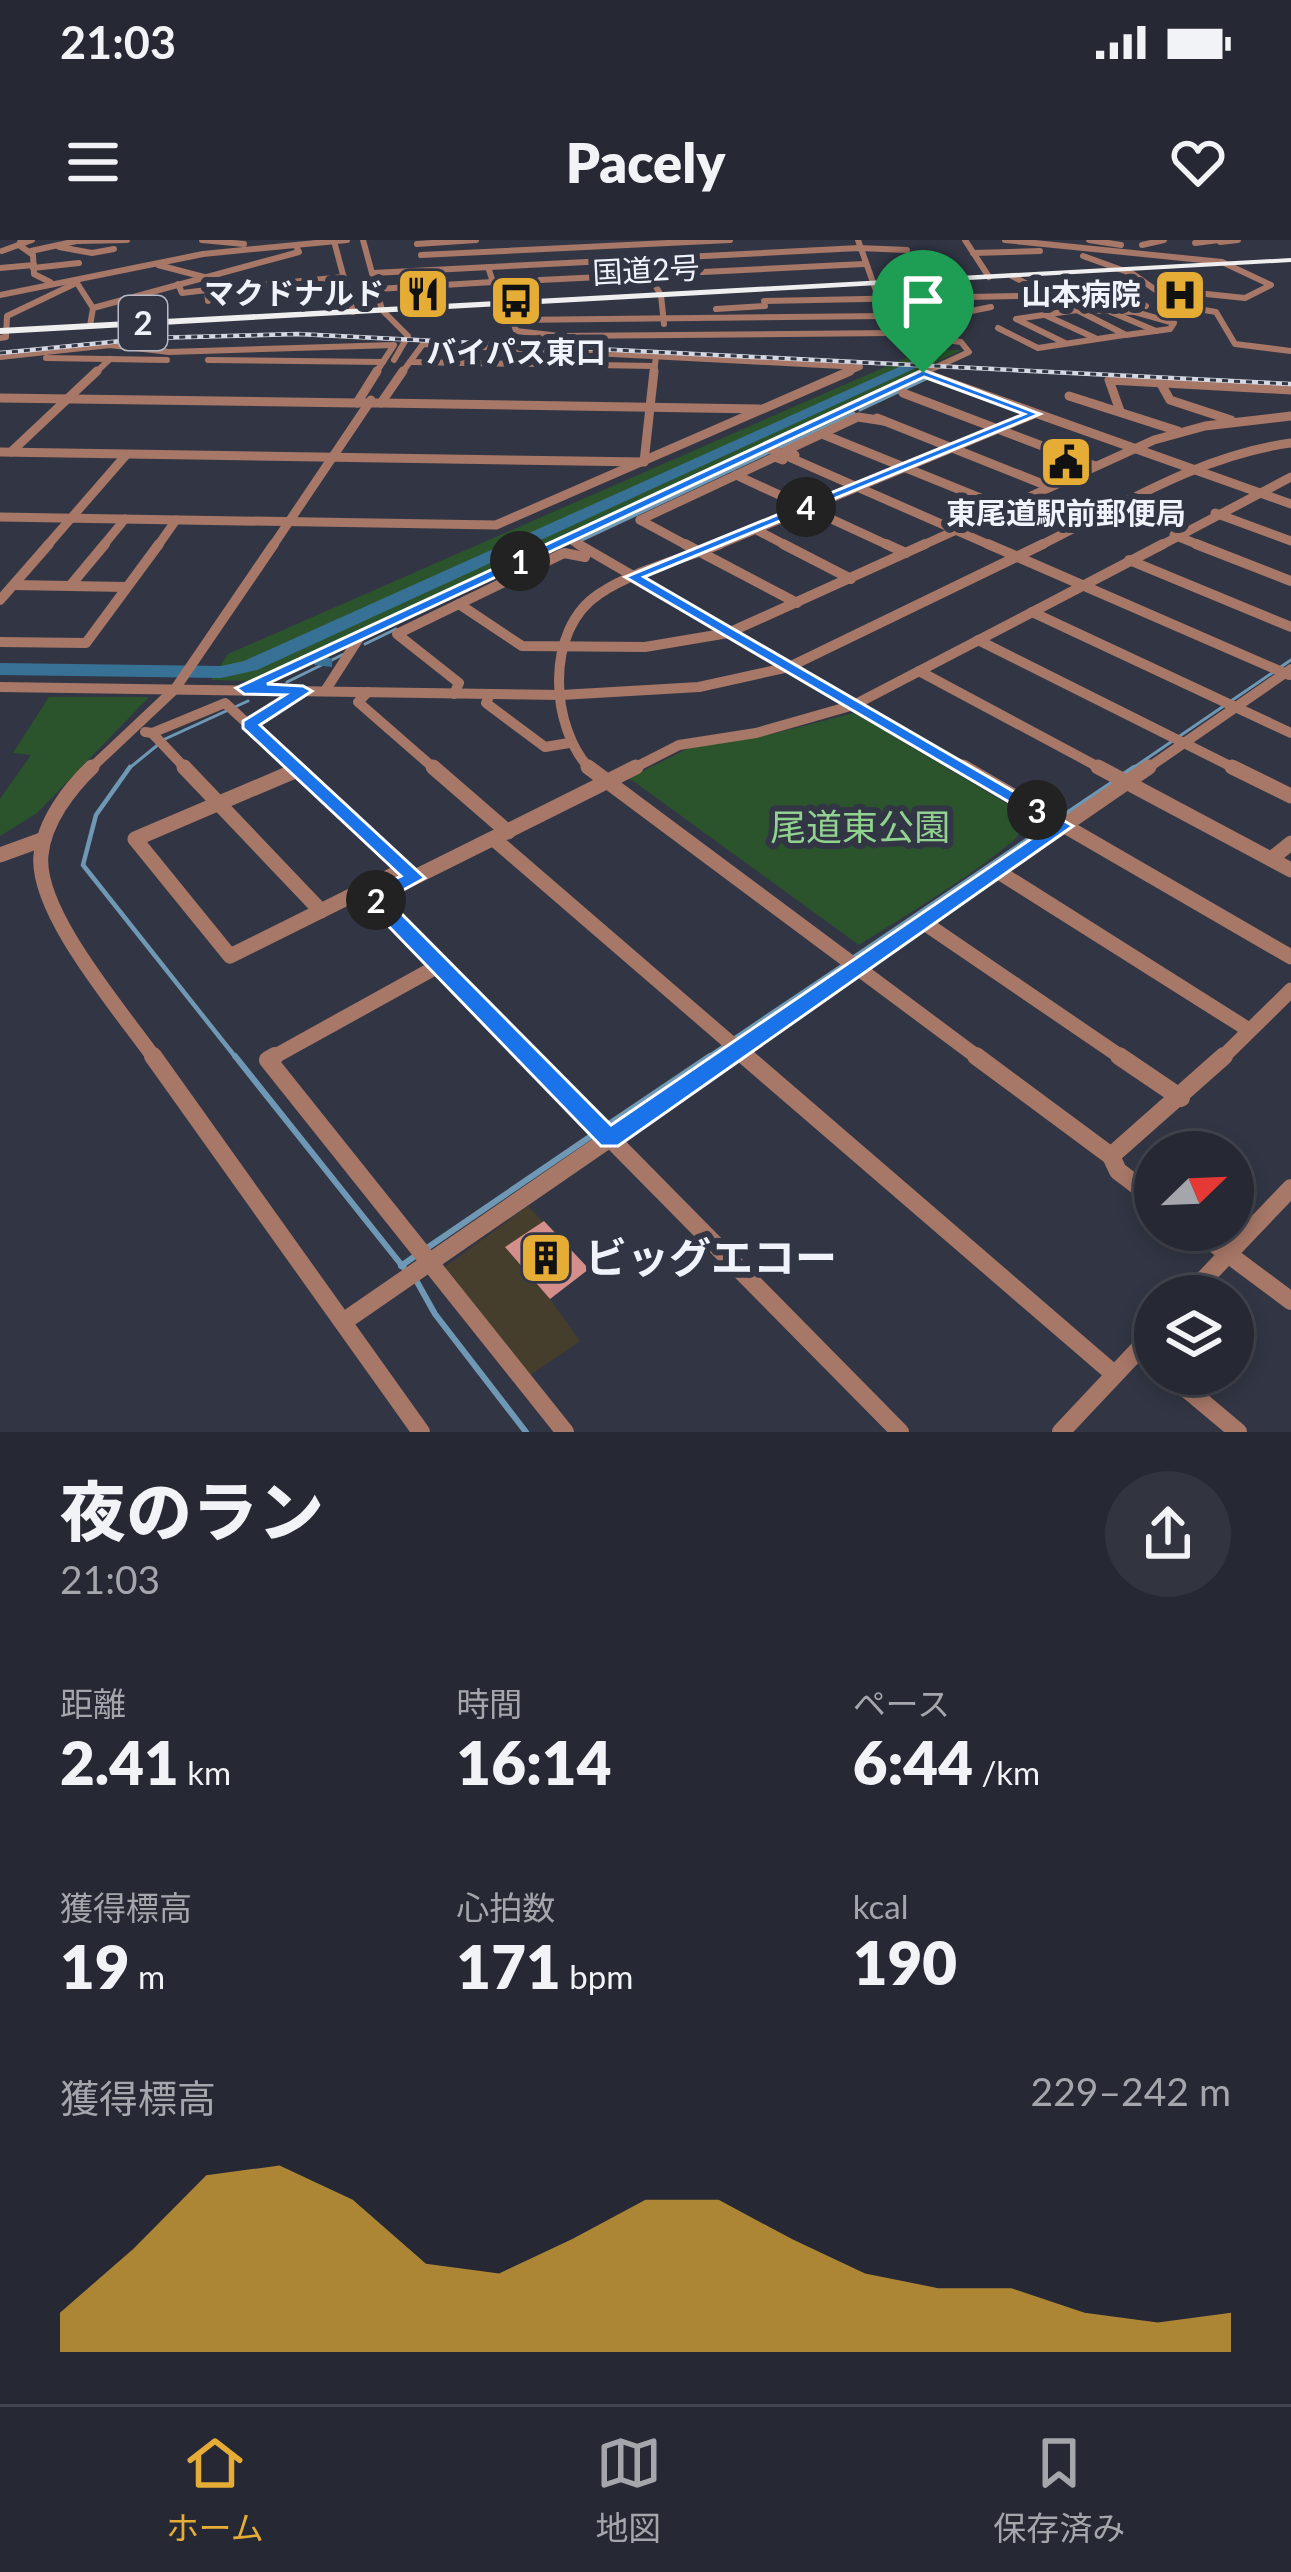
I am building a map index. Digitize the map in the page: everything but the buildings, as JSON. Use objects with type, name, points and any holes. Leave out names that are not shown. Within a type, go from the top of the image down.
[{"type":"highway","name":"国道2号","points":[[285,316],[1291,260]]},
{"type":"highway","name":"国道2号","points":[[2,333],[390,310]]},
{"type":"street","points":[[2,251],[32,240]]},
{"type":"street","points":[[33,261],[80,241],[127,240]]},
{"type":"street","points":[[202,240],[258,249]]},
{"type":"street","points":[[0,295],[156,264],[347,240]]},
{"type":"street","points":[[363,240],[377,289],[390,310],[416,333],[415,341],[177,685],[78,780],[57,809],[44,838],[42,879],[54,917],[422,1432]]},
{"type":"street","points":[[427,270],[417,242],[476,240]]},
{"type":"street","points":[[526,240],[546,301]]},
{"type":"street","points":[[421,255],[730,240]]},
{"type":"street","points":[[753,240],[769,334]]},
{"type":"street","points":[[797,240],[801,251]]},
{"type":"street","points":[[965,240],[989,277]]},
{"type":"street","points":[[1005,240],[1034,240]]},
{"type":"street","points":[[1018,240],[1076,250],[1123,269],[1174,305]]},
{"type":"street","points":[[973,253],[1132,249],[1164,240]]},
{"type":"street","points":[[1196,258],[1194,241],[1238,240]]},
{"type":"street","points":[[20,241],[37,276],[50,282]]},
{"type":"street","points":[[334,241],[352,312]]},
{"type":"street","points":[[630,243],[661,295],[665,335]]},
{"type":"street","points":[[1076,250],[1092,244],[1196,258],[1227,264],[1271,287],[1245,298],[1158,290]]},
{"type":"street","points":[[93,308],[180,289],[204,277],[299,252],[296,245]]},
{"type":"street","points":[[59,247],[92,253],[113,249]]},
{"type":"street","points":[[373,273],[801,251],[906,255]]},
{"type":"street","points":[[541,280],[759,269],[861,252]]},
{"type":"street","points":[[861,252],[892,333]]},
{"type":"street","points":[[230,259],[250,265]]},
{"type":"street","points":[[0,267],[33,261],[79,263]]},
{"type":"street","points":[[156,264],[204,277]]},
{"type":"street","points":[[377,289],[493,282],[488,267]]},
{"type":"street","points":[[156,284],[193,274]]},
{"type":"street","points":[[2,333],[7,316],[16,310],[89,276]]},
{"type":"street","points":[[1012,276],[1126,335]]},
{"type":"street","points":[[204,277],[208,301]]},
{"type":"street","points":[[180,289],[195,292],[344,277]]},
{"type":"street","points":[[77,283],[93,308],[90,326]]},
{"type":"street","points":[[180,289],[182,305]]},
{"type":"street","points":[[195,292],[196,305]]},
{"type":"street","points":[[663,315],[764,304],[1048,295],[1087,304],[1174,305],[1216,312],[1235,344],[1291,351]]},
{"type":"street","points":[[975,299],[946,312],[991,307]]},
{"type":"street","points":[[508,304],[516,331],[560,336],[892,333],[961,342]]},
{"type":"street","points":[[0,305],[16,310]]},
{"type":"street","points":[[1100,306],[1156,332]]},
{"type":"street","points":[[1022,323],[998,329],[1038,348],[1156,332],[1174,323],[1139,309],[1100,306],[1016,319],[1065,343]]},
{"type":"street","points":[[964,307],[974,310]]},
{"type":"street","points":[[1042,313],[1095,338]]},
{"type":"street","points":[[940,333],[951,315]]},
{"type":"street","points":[[512,320],[884,316]]},
{"type":"street","points":[[917,334],[940,333],[961,342],[966,353]]},
{"type":"street","points":[[370,401],[423,344],[655,361]]},
{"type":"street","points":[[2,356],[110,345],[169,352],[394,345],[382,362],[370,401]]},
{"type":"street","points":[[244,688],[966,353],[982,356]]},
{"type":"street","points":[[2,356],[382,362]]},
{"type":"street","points":[[6,452],[110,359]]},
{"type":"street","points":[[0,517],[496,524],[860,367],[655,361],[410,362]]},
{"type":"street","points":[[644,462],[655,361]]},
{"type":"street","points":[[923,373],[1291,504]]},
{"type":"street","points":[[976,392],[932,380],[903,393],[1096,466]]},
{"type":"street","points":[[1120,411],[1108,380],[1291,390]]},
{"type":"street","points":[[1160,382],[1170,400],[1235,421]]},
{"type":"street","points":[[1069,396],[1178,431]]},
{"type":"street","points":[[0,398],[764,409]]},
{"type":"street","points":[[849,407],[1051,487]]},
{"type":"street","points":[[1034,414],[633,577],[584,606],[565,647],[561,725],[582,763],[605,782],[1111,1156],[1118,1171],[1134,1183]]},
{"type":"street","points":[[459,604],[522,646],[645,647],[728,633],[1178,431],[1291,416]]},
{"type":"street","points":[[802,463],[803,459],[785,451],[858,417],[884,421]]},
{"type":"street","points":[[822,434],[1005,508]]},
{"type":"street","points":[[0,687],[177,685],[454,694],[689,690],[789,667],[1194,470],[1254,448],[1291,443]]},
{"type":"street","points":[[766,447],[1284,672]]},
{"type":"street","points":[[6,452],[644,462]]},
{"type":"street","points":[[5,593],[127,454]]},
{"type":"street","points":[[797,603],[640,520],[775,457],[802,463]]},
{"type":"street","points":[[736,476],[906,553]]},
{"type":"street","points":[[297,770],[135,839],[230,956],[321,911],[501,835],[679,745],[756,733],[854,705],[1291,477]]},
{"type":"street","points":[[1215,513],[1291,541]]},
{"type":"street","points":[[70,586],[125,519]]},
{"type":"street","points":[[0,642],[86,643],[176,520]]},
{"type":"street","points":[[753,528],[851,579]]},
{"type":"street","points":[[1174,535],[1291,581]]},
{"type":"street","points":[[568,538],[1291,957]]},
{"type":"street","points":[[454,694],[459,683],[397,634],[564,553],[596,556]]},
{"type":"street","points":[[1129,560],[1291,627]]},
{"type":"street","points":[[5,593],[70,586],[126,587]]},
{"type":"street","points":[[1033,612],[1291,733]]},
{"type":"street","points":[[325,691],[361,635]]},
{"type":"street","points":[[978,640],[1291,796]]},
{"type":"street","points":[[920,671],[1291,870]]},
{"type":"street","points":[[343,1322],[603,1133],[851,964],[923,922],[1058,822],[1284,672]]},
{"type":"street","points":[[249,725],[303,691]]},
{"type":"street","points":[[368,692],[358,703],[501,835],[731,1045],[1114,1374]]},
{"type":"street","points":[[490,694],[486,703],[545,747],[569,743]]},
{"type":"street","points":[[158,739],[216,703],[232,708],[410,873]]},
{"type":"street","points":[[130,731],[158,739],[321,911]]},
{"type":"street","points":[[0,855],[44,838]]},
{"type":"street","points":[[1271,859],[1291,843]]},
{"type":"street","points":[[997,871],[1249,1030]]},
{"type":"street","points":[[410,873],[373,898],[900,1432]]},
{"type":"street","points":[[923,922],[1180,1098]]},
{"type":"street","points":[[438,965],[268,1060],[418,1264],[565,1432]]},
{"type":"street","points":[[1111,1156],[1180,1098],[1291,990]]},
{"type":"street","points":[[1208,1275],[1291,1189]]},
{"type":"street","points":[[1224,1251],[1291,1301]]},
{"type":"street","points":[[1061,1432],[1114,1374],[1134,1363]]},
{"type":"street","points":[[1194,1395],[1238,1432]]},
{"type":"shaded area","points":[[528,1206],[589,1269],[550,1299],[580,1341],[529,1376],[445,1267]]},
{"type":"green space","points":[[924,350],[962,350],[256,681],[211,680],[228,654]]},
{"type":"green space","points":[[49,697],[149,697],[37,813],[0,836],[0,799],[31,755],[13,753]]},
{"type":"green space","name":"尾道東公園","points":[[854,713],[1031,818],[1023,831],[982,865],[859,945],[629,778],[689,748]]},
{"type":"waterway","points":[[0,669],[221,672],[250,666],[926,360]]},
{"type":"waterway","points":[[860,410],[928,378]]},
{"type":"waterway","points":[[779,448],[854,413]]},
{"type":"waterway","points":[[580,541],[770,452]]},
{"type":"waterway","points":[[365,644],[396,629]]},
{"type":"waterway","points":[[287,682],[344,654]]},
{"type":"waterway","points":[[1130,770],[1291,660]]},
{"type":"waterway","points":[[129,768],[165,739],[248,701]]},
{"type":"waterway","points":[[1122,775],[1134,767]]},
{"type":"waterway","points":[[129,768],[96,815],[83,865],[237,1059]]},
{"type":"waterway","points":[[854,957],[1113,782]]},
{"type":"waterway","points":[[735,1038],[845,964]]},
{"type":"waterway","points":[[705,1059],[726,1045]]},
{"type":"waterway","points":[[235,1056],[402,1265]]},
{"type":"waterway","points":[[606,1126],[710,1056]]},
{"type":"waterway","points":[[427,1248],[597,1132]]},
{"type":"waterway","points":[[402,1265],[418,1254]]},
{"type":"waterway","points":[[402,1265],[408,1273]]},
{"type":"waterway","points":[[416,1280],[435,1314],[526,1432]]},
{"type":"railway","points":[[0,353],[152,338],[298,334],[1291,384]]},
{"type":"place","name":"マクドナルド","points":[[423,294]]},
{"type":"place","name":"山本病院","points":[[1180,295]]},
{"type":"place","name":"バイパス東口","points":[[516,301]]},
{"type":"place","name":"東尾道駅前郵便局","points":[[1066,462]]},
{"type":"place","name":"ビッグエコー","points":[[546,1258]]},
{"type":"route","points":[[923,373],[1034,414],[633,577],[1064,826],[610,1139],[373,898],[415,878],[249,725],[296,700],[303,691],[244,688],[923,373]]}]
